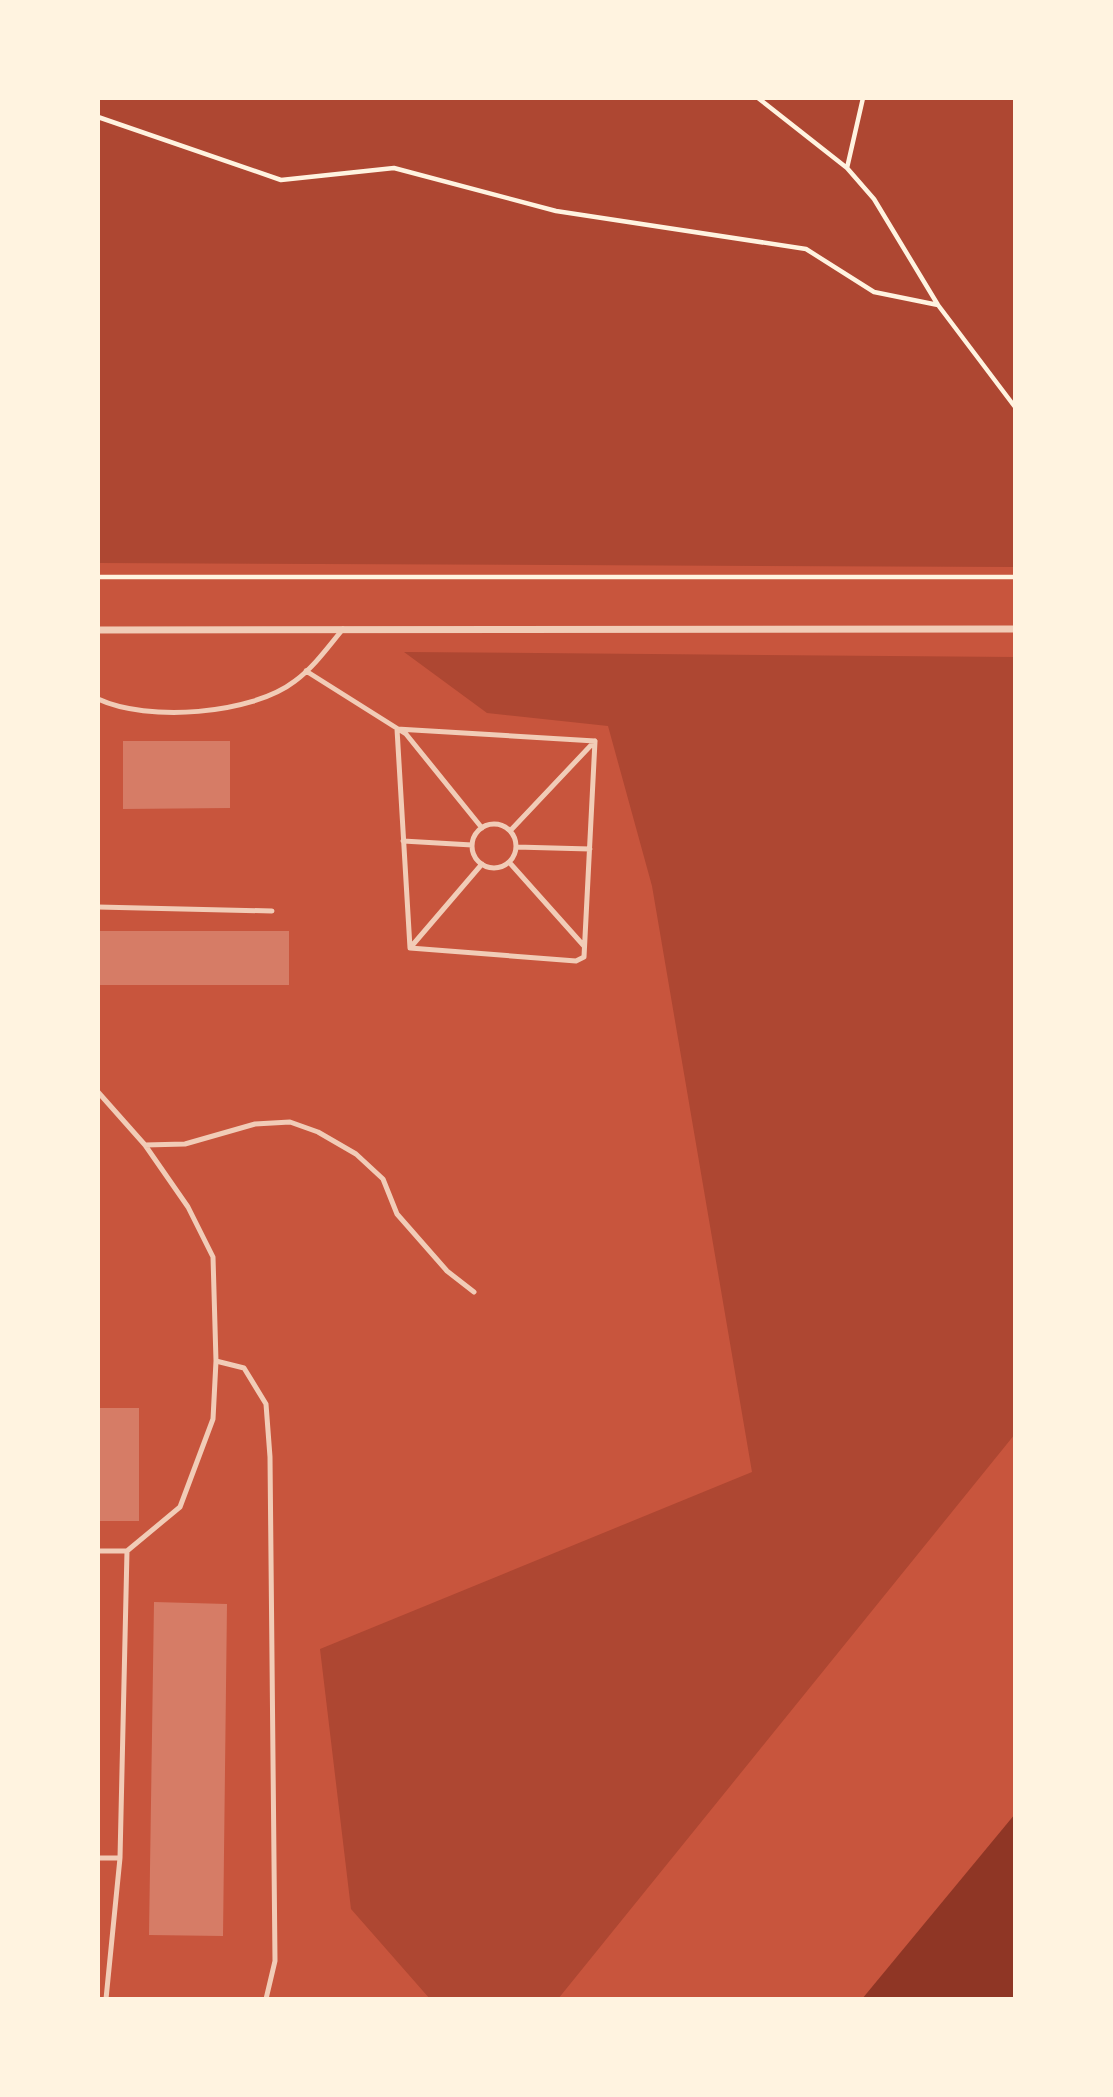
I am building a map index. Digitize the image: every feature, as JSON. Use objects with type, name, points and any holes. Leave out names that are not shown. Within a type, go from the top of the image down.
[{"type":"street","points":[[98,630],[1015,629]]},
{"type":"lane","points":[[98,699],[112,706],[152,711],[226,709],[263,697],[293,682],[342,629]]},
{"type":"lane","points":[[306,671],[406,734],[482,828]]},
{"type":"lane","points":[[397,729],[595,741]]},
{"type":"lane","points":[[397,729],[410,948]]},
{"type":"lane","points":[[510,831],[595,741]]},
{"type":"lane","points":[[410,948],[576,961],[583,957],[595,741]]},
{"type":"lane","points":[[495,824],[510,831],[516,847],[509,862],[494,868],[482,864],[474,854],[474,837],[482,828],[495,824]]},
{"type":"lane","points":[[403,841],[472,845]]},
{"type":"lane","points":[[516,847],[590,849]]},
{"type":"lane","points":[[509,862],[585,947]]},
{"type":"lane","points":[[410,948],[482,864]]},
{"type":"lane","points":[[98,908],[272,911]]},
{"type":"lane","points":[[98,1092],[145,1145],[188,1207],[213,1257],[216,1361],[213,1419],[180,1507],[127,1550],[98,1551]]},
{"type":"lane","points":[[145,1145],[185,1144],[255,1124],[290,1122],[318,1132],[356,1154],[383,1179],[397,1214],[447,1270],[474,1292]]},
{"type":"lane","points":[[216,1361],[244,1368],[265,1404],[270,1457],[275,1961],[266,1999]]},
{"type":"lane","points":[[106,1999],[120,1858],[127,1550]]},
{"type":"lane","points":[[98,1858],[120,1858]]},
{"type":"path","points":[[758,98],[847,167],[874,199],[938,305],[1015,407]]},
{"type":"path","points":[[847,167],[863,98]]},
{"type":"path","points":[[98,117],[281,180],[394,167],[556,211],[806,249],[874,292],[938,305]]},
{"type":"path","points":[[98,578],[1015,578]]},
{"type":"shaded area","points":[[98,98],[1015,98],[1015,567],[98,563]]},
{"type":"shaded area","points":[[404,652],[1015,657],[1015,1434],[558,1999],[430,1999],[351,1909],[320,1649],[752,1472],[652,886],[608,726],[487,713]]},
{"type":"shaded area","points":[[1015,1814],[1015,1999],[862,1999]]},
{"type":"building","points":[[123,741],[230,741],[230,808],[123,809]]},
{"type":"building","points":[[98,931],[289,931],[289,985],[98,985]]},
{"type":"building","points":[[98,1408],[139,1408],[139,1521],[98,1521]]},
{"type":"building","points":[[154,1602],[227,1604],[223,1936],[149,1935]]}]
